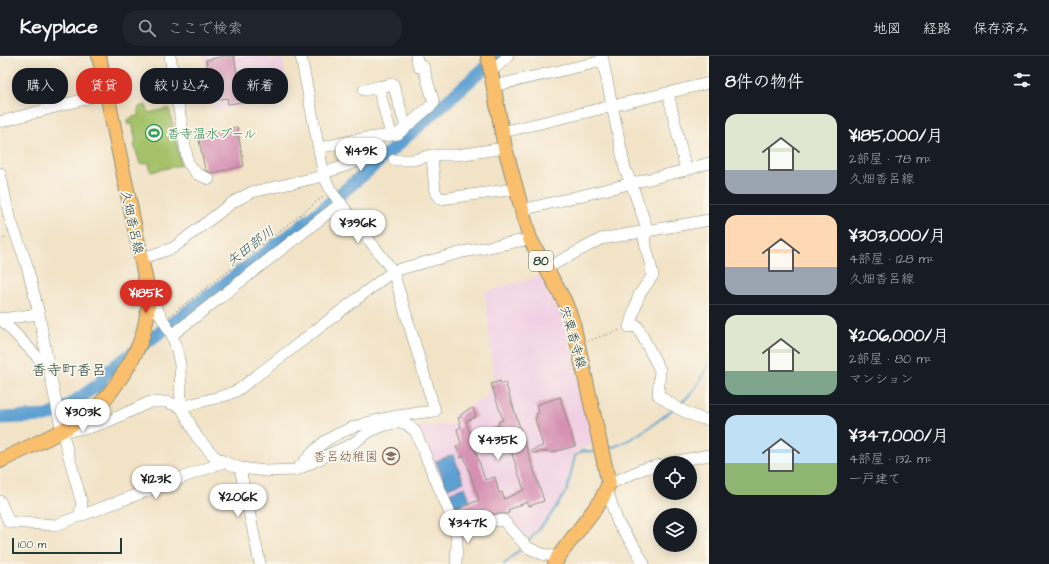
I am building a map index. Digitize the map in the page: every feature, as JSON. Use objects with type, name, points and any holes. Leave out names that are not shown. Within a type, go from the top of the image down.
[{"type":"main road","name":"久畑香呂線","points":[[99,56],[102,68]]},
{"type":"main road","name":"宍粟香寺線","points":[[488,56],[505,148],[530,239],[545,269],[565,302],[573,323],[602,451],[608,487]]},
{"type":"main road","name":"久畑香呂線","points":[[0,460],[62,431],[94,410],[102,402],[131,364],[145,329],[149,296],[140,259],[109,104]]},
{"type":"main road","points":[[556,560],[600,502],[608,487]]},
{"type":"street","points":[[170,56],[188,163],[197,174],[209,179]]},
{"type":"street","points":[[301,56],[324,174],[331,191],[393,271],[435,411]]},
{"type":"street","points":[[319,148],[354,140],[398,134],[434,103],[423,66],[419,67],[416,56]]},
{"type":"street","points":[[491,72],[508,56]]},
{"type":"street","points":[[493,86],[602,59],[624,169],[631,183],[648,231],[644,238],[652,275],[639,295],[629,327],[637,326],[660,370],[658,395],[697,418],[709,420]]},
{"type":"street","points":[[364,90],[393,84],[406,127]]},
{"type":"street","points":[[503,132],[709,84]]},
{"type":"street","points":[[378,87],[391,134]]},
{"type":"street","points":[[668,94],[686,170]]},
{"type":"street","points":[[0,122],[76,101]]},
{"type":"street","points":[[140,259],[173,248],[233,202],[252,192],[324,174],[356,162],[354,140]]},
{"type":"street","points":[[394,160],[413,160],[432,155],[457,155],[505,148]]},
{"type":"street","points":[[432,155],[435,192],[440,199],[516,189]]},
{"type":"street","points":[[522,210],[709,163]]},
{"type":"street","points":[[0,173],[9,216],[26,262],[39,314],[48,369],[62,431],[82,504],[79,516]]},
{"type":"street","points":[[172,335],[341,204]]},
{"type":"street","points":[[545,269],[601,239],[709,220]]},
{"type":"street","points":[[62,431],[88,428],[109,421],[150,402],[167,402],[181,407],[227,395],[238,390],[393,271],[463,252],[530,239]]},
{"type":"street","points":[[149,296],[172,335],[178,350],[180,365],[181,407],[197,437],[214,456],[224,462],[240,468],[267,471],[296,470],[352,444],[369,432],[383,426],[394,423],[405,423],[416,417],[435,411]]},
{"type":"street","points":[[1,318],[39,314]]},
{"type":"street","points":[[1,318],[48,369]]},
{"type":"street","points":[[296,470],[326,440],[355,426],[403,415],[435,411]]},
{"type":"street","points":[[405,423],[414,431],[455,525],[456,564]]},
{"type":"street","points":[[697,457],[709,455]]},
{"type":"street","points":[[0,501],[10,522],[56,525],[224,462]]},
{"type":"street","points":[[644,564],[618,523],[608,487],[643,469],[653,467]]},
{"type":"street","points":[[240,468],[260,564]]},
{"type":"street","points":[[455,525],[503,520],[525,544],[556,560]]},
{"type":"path","points":[[164,321],[331,191]]},
{"type":"path","points":[[578,344],[629,327]]},
{"type":"shaded area","points":[[204,56],[269,56],[270,61],[283,59],[284,68],[232,68],[232,104],[256,104],[215,111],[214,104],[224,104],[224,68],[206,68]]},
{"type":"shaded area","points":[[541,276],[553,295],[563,318],[595,444],[581,448],[571,456],[567,486],[552,512],[527,539],[506,518],[472,519],[462,518],[455,514],[417,427],[453,424],[455,420],[453,415],[486,397],[491,384],[494,383],[485,292]]},
{"type":"green space","name":"香寺温水プール","points":[[146,105],[149,113],[169,108],[181,165],[151,172],[149,163],[140,164],[134,144],[136,142],[132,123],[128,125],[127,120],[140,115],[138,112],[139,107]]},
{"type":"water","points":[[453,455],[464,482],[447,488],[436,461]]},
{"type":"water","points":[[465,487],[470,501],[454,507],[449,493]]},
{"type":"building","points":[[225,56],[234,56],[236,68],[232,68],[232,103],[228,104],[227,98],[224,98],[224,68],[208,68],[206,60]]},
{"type":"building","points":[[237,127],[244,166],[212,173],[205,170],[198,135]]},
{"type":"building","points":[[500,381],[501,384],[505,382],[544,501],[529,506],[527,502],[508,510],[509,513],[506,514],[475,512],[477,516],[468,517],[462,515],[456,510],[479,500],[464,456],[461,458],[456,447],[461,444],[457,429],[461,427],[458,418],[461,417],[461,415],[466,411],[473,408],[476,417],[466,421],[485,480],[495,477],[499,493],[502,492],[504,499],[524,490],[508,441],[487,448],[483,432],[499,425],[498,422],[503,420],[491,384]]},
{"type":"building","points":[[560,397],[575,446],[550,453],[548,451],[533,453],[532,450],[543,446],[535,418],[537,417],[536,414],[539,413],[536,405]]},
{"type":"waterway","name":"矢田部川","points":[[0,418],[46,416],[63,409],[101,383],[103,375],[303,225],[368,171],[498,56]]},
{"type":"waterway","points":[[680,404],[693,390],[709,363]]},
{"type":"waterway","points":[[607,449],[634,437],[650,427],[673,409]]},
{"type":"waterway","points":[[527,543],[551,515],[567,490],[575,456],[582,451],[597,451]]},
{"type":"waterway","points":[[504,564],[523,547]]},
{"type":"place","name":"香寺温水プール","points":[[154,133]]},
{"type":"place","name":"香呂幼稚園","points":[[391,456]]},
{"type":"district","name":"香寺町香呂","points":[[69,370]]}]
